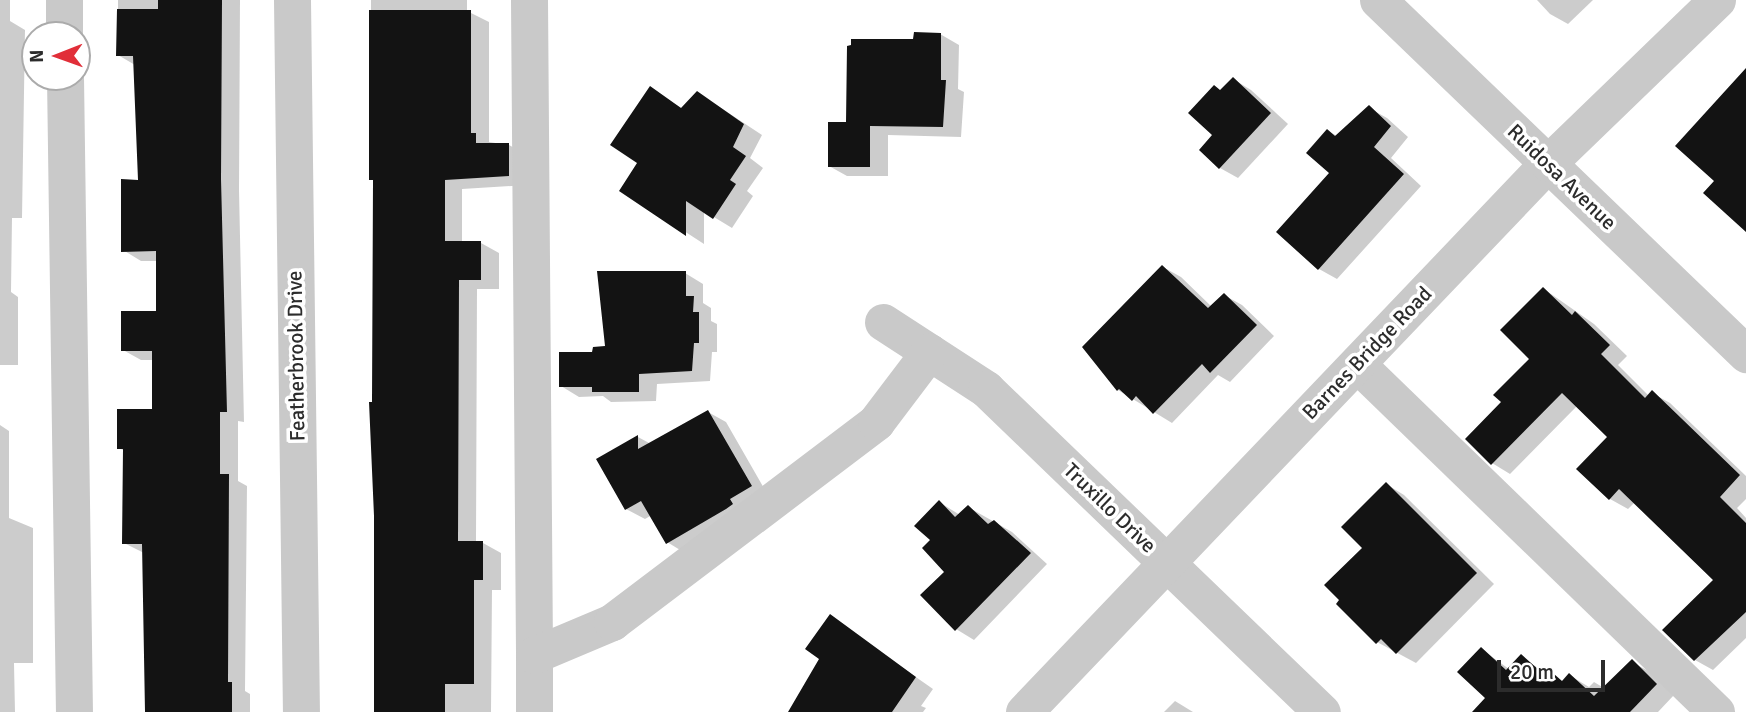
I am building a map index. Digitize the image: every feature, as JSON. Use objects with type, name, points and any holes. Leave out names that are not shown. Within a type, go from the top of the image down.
[{"type":"street","points":[[64,0],[64,21]]},
{"type":"street","name":"Featherbrook Drive","points":[[292,0],[300,712]]},
{"type":"street","points":[[529,0],[534,712]]},
{"type":"street","name":"Ruidosa Avenue","points":[[1378,0],[1746,354]]},
{"type":"street","name":"Barnes Bridge Road","points":[[1024,712],[1548,163],[1717,0]]},
{"type":"street","points":[[65,91],[74,712]]},
{"type":"street","name":"Truxillo Drive","points":[[883,322],[986,389],[1322,712]]},
{"type":"street","points":[[534,656],[612,622],[876,422],[929,352]]},
{"type":"street","points":[[1357,364],[1716,712]]},
{"type":"building","points":[[158,0],[222,0],[221,179],[227,412],[220,412],[220,474],[229,474],[228,682],[232,682],[232,712],[145,712],[142,544],[122,544],[123,449],[117,449],[117,409],[152,409],[152,351],[121,351],[121,311],[156,311],[156,251],[121,252],[121,179],[138,180],[133,56],[116,56],[117,9],[158,9]]},
{"type":"building","points":[[369,10],[471,10],[471,133],[476,133],[476,143],[509,143],[509,176],[445,180],[445,241],[481,241],[481,280],[459,280],[458,541],[483,541],[483,580],[474,580],[474,684],[445,684],[445,712],[374,712],[374,516],[369,402],[372,402],[373,180],[369,180]]},
{"type":"building","points":[[914,32],[941,33],[941,80],[946,80],[943,127],[870,126],[870,167],[828,167],[828,122],[846,122],[847,46],[851,45],[851,39],[913,39]]},
{"type":"building","points":[[1746,68],[1746,232],[1703,193],[1714,181],[1675,146]]},
{"type":"building","points":[[1233,77],[1271,113],[1219,169],[1199,150],[1212,135],[1188,113],[1214,85],[1220,90]]},
{"type":"building","points":[[650,86],[681,108],[697,91],[744,124],[733,147],[746,156],[730,180],[736,184],[713,219],[686,201],[686,236],[619,191],[637,163],[610,145]]},
{"type":"building","points":[[1369,105],[1391,126],[1374,147],[1404,174],[1318,270],[1276,232],[1329,173],[1306,153],[1327,129],[1335,136]]},
{"type":"building","points":[[1162,265],[1208,308],[1224,293],[1257,325],[1210,373],[1202,364],[1153,414],[1136,396],[1132,401],[1119,389],[1117,391],[1082,347]]},
{"type":"building","points":[[597,271],[686,271],[686,296],[694,296],[693,312],[699,312],[699,343],[694,343],[692,371],[639,374],[639,392],[592,392],[592,387],[559,387],[559,352],[592,352],[593,347],[605,346]]},
{"type":"building","points":[[1543,287],[1572,315],[1575,311],[1610,345],[1601,354],[1645,398],[1652,390],[1740,475],[1720,497],[1746,523],[1746,612],[1694,661],[1662,630],[1713,580],[1619,489],[1609,500],[1576,469],[1607,437],[1562,393],[1491,465],[1465,439],[1501,402],[1493,395],[1529,359],[1500,330]]},
{"type":"building","points":[[708,410],[752,486],[730,499],[733,504],[726,509],[666,544],[641,501],[625,510],[596,459],[638,435],[638,449]]},
{"type":"building","points":[[1386,482],[1477,573],[1396,654],[1381,639],[1376,644],[1336,604],[1339,600],[1324,585],[1362,548],[1341,527]]},
{"type":"building","points":[[939,500],[955,517],[968,505],[988,524],[994,520],[1031,553],[955,631],[920,595],[944,572],[922,548],[930,540],[914,526]]},
{"type":"building","points":[[830,614],[916,677],[892,712],[788,712],[819,659],[805,649]]},
{"type":"building","points":[[1481,647],[1506,670],[1521,654],[1549,679],[1554,674],[1562,681],[1569,673],[1594,696],[1632,659],[1657,684],[1630,712],[1472,712],[1485,698],[1457,672]]}]
